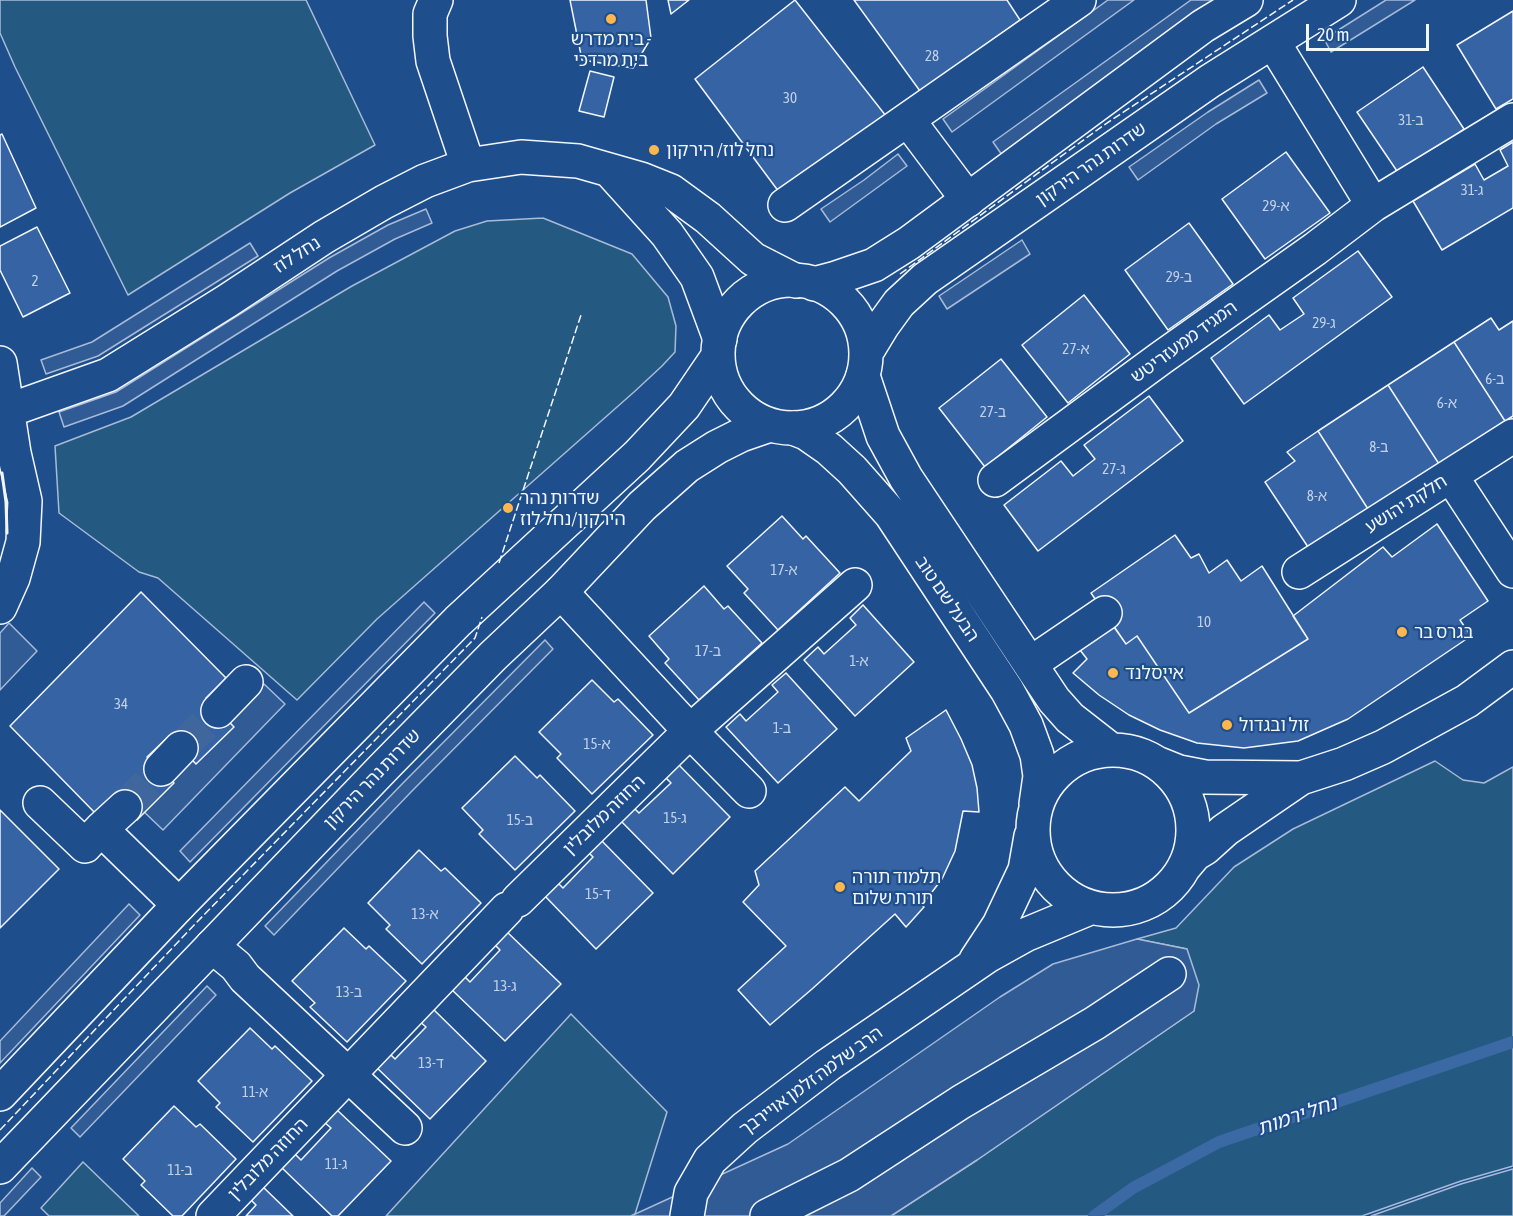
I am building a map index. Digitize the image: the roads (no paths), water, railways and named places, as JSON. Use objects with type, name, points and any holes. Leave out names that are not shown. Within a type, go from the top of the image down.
[{"type":"street","points":[[436,0],[430,14],[433,61],[468,165]]},
{"type":"street","points":[[784,204],[1079,0]]},
{"type":"street","points":[[0,1094],[179,905],[458,621],[637,456],[684,406],[719,347],[726,322],[748,295],[769,285],[805,282],[855,272],[883,260],[1203,26],[1246,0]]},
{"type":"street","name":"שדרות נהר הירקון","points":[[865,364],[883,325],[899,303],[925,279],[1210,81],[1339,0]]},
{"type":"street","points":[[1273,42],[1373,205]]},
{"type":"street","points":[[908,120],[968,200]]},
{"type":"street","name":"המגיד ממעזריטש","points":[[995,480],[1151,364],[1315,249],[1373,205],[1513,120]]},
{"type":"street","name":"נחל לוז","points":[[4,411],[108,375],[344,226],[425,181],[468,165],[521,157],[578,161],[641,179],[671,191],[708,218],[753,259],[805,282]]},
{"type":"street","name":"נחל לוז","points":[[611,172],[668,234],[697,277],[719,347]]},
{"type":"street","points":[[719,347],[722,378],[733,399],[750,415],[782,427],[816,424],[836,413],[853,396],[865,364],[862,331],[852,310],[834,293],[805,282]]},
{"type":"street","points":[[0,363],[4,411],[25,501],[23,542],[13,578],[0,607]]},
{"type":"street","name":"הבעל שם טוב","points":[[865,364],[882,436],[900,468],[1030,664],[1070,718],[1111,750]]},
{"type":"street","name":"שדרות נהר הירקון","points":[[0,1167],[468,681],[561,592],[642,506],[687,466],[717,447],[741,435],[782,427]]},
{"type":"street","name":"הבעל שם טוב","points":[[782,427],[806,434],[840,458],[891,514],[1007,690],[1026,724],[1036,755],[1040,776],[1034,820]]},
{"type":"street","name":"חלקת יהושע","points":[[1299,572],[1513,436]]},
{"type":"street","points":[[1451,476],[1513,571]]},
{"type":"street","name":"החוזה מלובלין","points":[[213,1216],[512,904],[690,731],[855,585]]},
{"type":"street","points":[[561,592],[749,791]]},
{"type":"street","points":[[1030,664],[1105,613]]},
{"type":"street","points":[[1184,867],[1195,854],[1225,830],[1301,778],[1344,764],[1394,742],[1467,701],[1513,667]]},
{"type":"street","points":[[218,711],[246,682]]},
{"type":"street","points":[[1159,764],[1178,782],[1190,804],[1193,841],[1179,876],[1161,895],[1138,907],[1114,911],[1090,908],[1067,897],[1048,879],[1037,856],[1034,820],[1047,785],[1065,766],[1087,754],[1111,750],[1137,753],[1179,772],[1205,777],[1301,778]]},
{"type":"street","points":[[40,803],[85,846],[125,807]]},
{"type":"street","name":"הרב שלמה זלמן אויירבך","points":[[967,970],[986,948],[1025,870],[1034,820]]},
{"type":"street","points":[[101,829],[179,905]]},
{"type":"street","name":"הרב שלמה זלמן אויירבך","points":[[687,1216],[686,1209],[691,1193],[710,1160],[745,1128],[828,1065],[967,970],[1025,935],[1090,908]]},
{"type":"street","points":[[212,946],[236,966],[245,978],[347,1076],[405,1128]]},
{"type":"street","points":[[767,1216],[849,1175],[961,1102],[1095,1023],[1169,974]]},
{"type":"waterway","name":"נחל ירמות","points":[[1094,1216],[1133,1188],[1219,1142],[1513,1042]]},
{"type":"tunnel","points":[[181,748],[218,711]]},
{"type":"tunnel","points":[[125,807],[161,769]]},
{"type":"place","name":"בית מדרש - בית מרדכי","points":[[611,19]]},
{"type":"place","name":"נחל לוז/ הירקון","points":[[654,150]]},
{"type":"place","name":"שדרות נהר הירקון/נחל לוז","points":[[508,508]]},
{"type":"place","name":"בגרס בר","points":[[1402,632]]},
{"type":"place","name":"אייסלנד","points":[[1113,673]]},
{"type":"place","name":"זול ובגדול","points":[[1227,725]]},
{"type":"place","name":"תלמוד תורה תורת שלום","points":[[840,887]]}]
